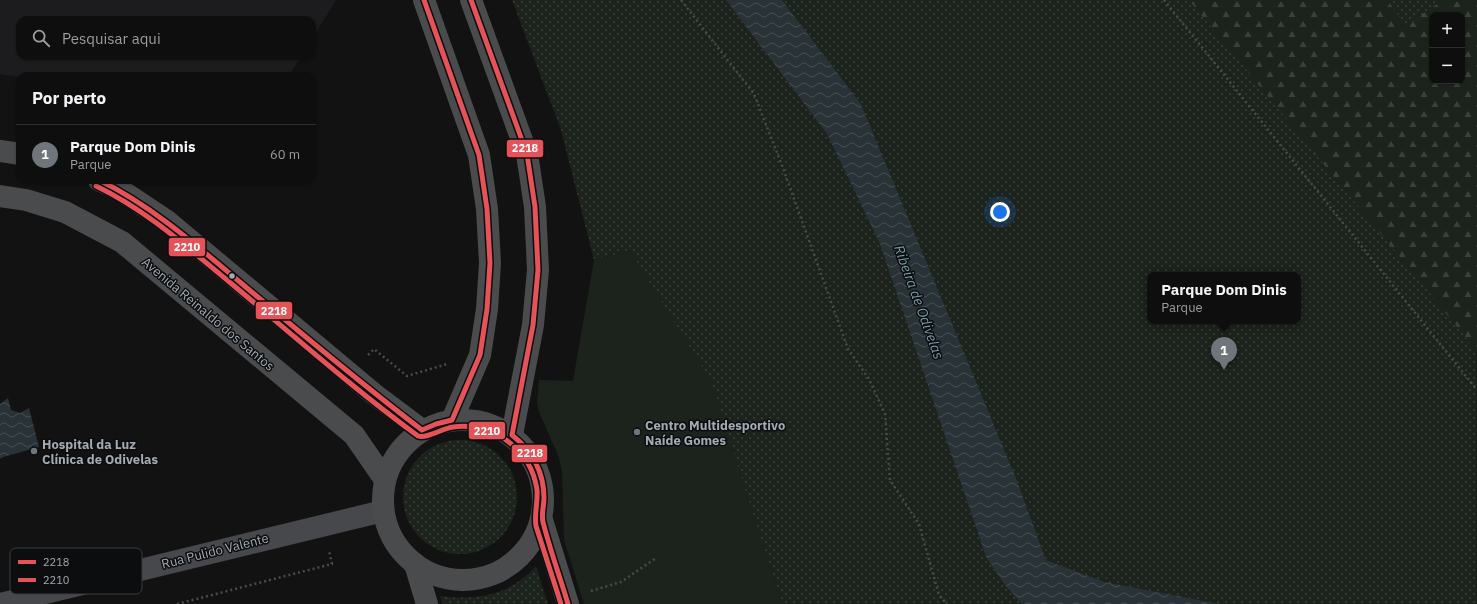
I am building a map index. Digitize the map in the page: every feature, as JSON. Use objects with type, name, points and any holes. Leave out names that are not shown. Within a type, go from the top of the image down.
[{"type":"main road","points":[[424,0],[479,155],[487,209],[490,263],[488,309],[480,355],[452,420]]},
{"type":"main road","points":[[471,0],[527,154],[535,207],[538,270],[533,325],[512,435]]},
{"type":"main road","points":[[0,151],[16,153]]},
{"type":"main road","points":[[107,184],[122,191],[167,221],[374,394],[422,430]]},
{"type":"main road","name":"Avenida Reinaldo dos Santos","points":[[0,196],[26,200],[65,212],[122,242],[354,435],[385,480]]},
{"type":"main road","points":[[452,420],[473,420],[493,425],[512,435],[524,446],[533,458],[540,473],[544,488],[542,520],[528,548],[517,560],[504,569],[490,576],[475,580],[443,578],[428,572],[415,564],[400,550],[389,531],[383,511],[385,480],[397,454],[406,443],[422,430],[436,424],[452,420]]},
{"type":"main road","points":[[542,520],[567,601]]},
{"type":"main road","points":[[415,564],[427,604]]},
{"type":"street","name":"Rua Pulido Valente","points":[[142,569],[383,511]]},
{"type":"street","name":"Rua Pulido Valente","points":[[0,604],[41,594]]},
{"type":"path","points":[[681,0],[754,94],[783,168],[848,348],[869,379],[885,414],[890,480],[919,524],[939,595],[947,604]]},
{"type":"path","points":[[1164,0],[1477,390]]},
{"type":"path","points":[[351,375],[374,349],[407,376],[451,363]]},
{"type":"path","points":[[177,604],[332,564],[322,525]]},
{"type":"path","points":[[567,601],[621,582],[656,558]]},
{"type":"shaded area","points":[[0,0],[336,0],[316,32],[316,16],[16,16],[16,60],[299,60],[291,72],[16,72],[16,76],[0,74]]},
{"type":"green space","points":[[512,0],[726,0],[827,134],[880,244],[986,557],[1004,584],[1022,604],[782,604],[710,381],[630,251],[594,260],[561,130]]},
{"type":"green space","points":[[782,0],[1477,0],[1477,604],[1220,604],[1105,582],[1046,560],[1016,478],[861,104]]},
{"type":"green space","points":[[1189,0],[1387,0],[1406,25],[1443,0],[1477,0],[1477,351]]},
{"type":"green space","name":"Centro Multidesportivo Naíde Gomes","points":[[630,251],[711,381],[782,604],[584,604],[564,540],[562,471],[558,455],[539,412],[537,402],[539,380],[573,381],[594,260]]},
{"type":"green space","points":[[460,440],[482,444],[501,456],[513,475],[517,497],[513,519],[501,538],[482,550],[460,554],[438,550],[419,538],[407,519],[403,497],[407,475],[419,456],[438,444]]},
{"type":"green space","points":[[536,566],[548,604],[443,604],[440,596],[467,598],[492,594],[515,584]]},
{"type":"water","name":"Ribeira de Odivelas","points":[[726,0],[782,0],[861,104],[1016,478],[1046,560],[1105,582],[1220,604],[1022,604],[1004,584],[986,557],[880,244],[827,134]]},
{"type":"water","points":[[8,398],[11,410],[20,413],[29,408],[39,447],[0,459],[0,404]]},
{"type":"transit line","name":"2218","points":[[107,184],[137,202],[173,227],[353,376],[422,430],[436,424],[452,420],[480,355],[487,309],[490,263],[487,209],[479,155],[424,0]]},
{"type":"transit line","name":"2218","points":[[471,0],[527,154],[535,207],[538,270],[533,325],[512,435],[531,455],[536,463],[542,479],[544,498],[542,516],[543,522],[568,604]]},
{"type":"transit line","name":"2210","points":[[96,186],[133,207],[168,231],[347,381],[418,436],[422,437],[430,435],[453,427],[468,427],[482,429],[496,434],[508,441],[527,462],[533,475],[537,490],[535,517],[536,526],[561,604]]},
{"type":"place","name":"Parque Dom Dinis","points":[[1224,370]]},
{"type":"place","name":"Centro Multidesportivo Naíde Gomes","points":[[637,432]]},
{"type":"place","name":"Hospital da Luz Clínica de Odivelas","points":[[34,451]]}]
